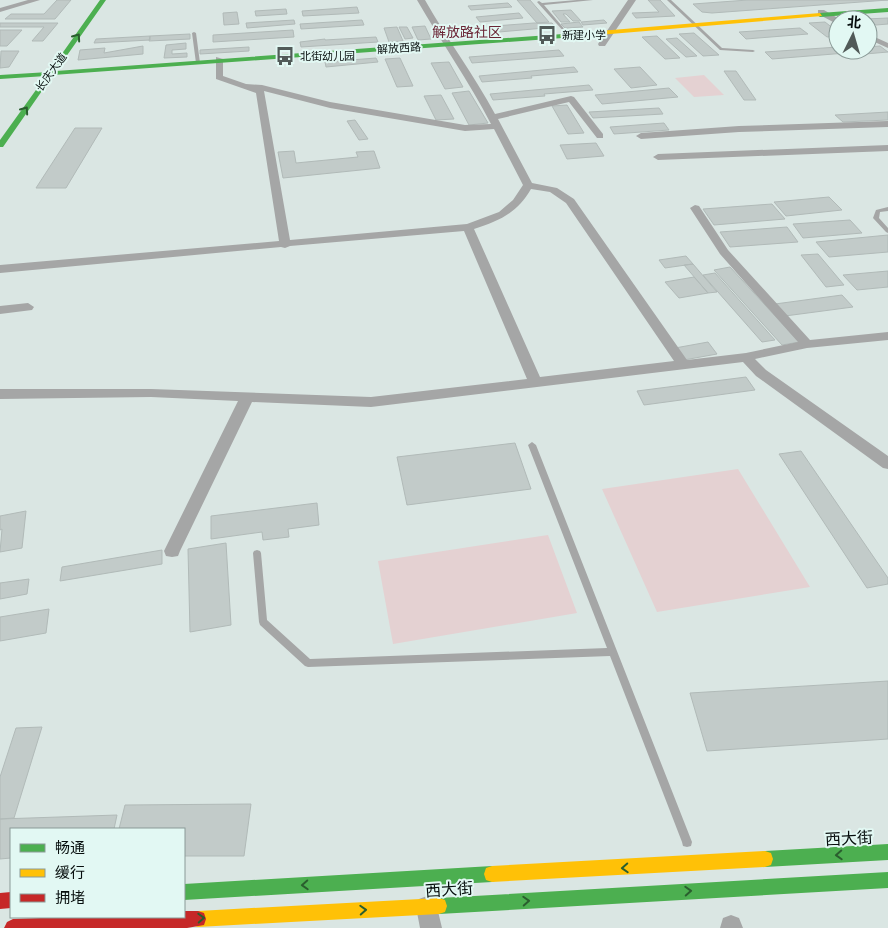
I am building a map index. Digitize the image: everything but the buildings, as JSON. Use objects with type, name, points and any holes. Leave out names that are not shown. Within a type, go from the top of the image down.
[{"type":"main road","name":"长庆大道","points":[[34,77],[91,0]]},
{"type":"main road","name":"长庆大道","points":[[0,145],[103,0]]},
{"type":"main road","name":"解放西路","points":[[0,76],[34,77],[51,73],[888,8]]},
{"type":"main road","name":"解放西路","points":[[447,43],[611,30]]},
{"type":"main road","name":"西大街","points":[[185,892],[888,852]]},
{"type":"main road","name":"西大街","points":[[12,928],[429,917],[888,880]]},
{"type":"street","points":[[0,10],[36,0]]},
{"type":"street","points":[[421,0],[476,87],[528,185]]},
{"type":"street","points":[[602,44],[624,9],[632,0]]},
{"type":"street","points":[[823,13],[828,16]]},
{"type":"street","points":[[219,60],[219,77],[260,92],[285,245]]},
{"type":"street","points":[[241,86],[262,88],[330,105],[456,126],[494,122],[571,99],[600,136]]},
{"type":"street","points":[[658,157],[738,129],[888,124]]},
{"type":"street","points":[[641,136],[699,144],[888,148]]},
{"type":"street","points":[[0,269],[285,245],[468,227],[493,220],[511,210],[522,197],[528,185]]},
{"type":"street","points":[[528,185],[553,190],[570,201],[682,364]]},
{"type":"street","points":[[695,208],[724,252],[807,344]]},
{"type":"street","points":[[468,227],[536,383]]},
{"type":"street","points":[[0,310],[28,307]]},
{"type":"street","points":[[0,394],[151,393],[371,402],[746,357],[807,344],[888,336]]},
{"type":"street","points":[[746,357],[761,373],[888,464]]},
{"type":"street","points":[[172,551],[247,398]]},
{"type":"lane","points":[[540,2],[592,0]]},
{"type":"lane","points":[[669,0],[721,49],[753,51]]},
{"type":"lane","points":[[540,2],[566,33]]},
{"type":"lane","points":[[194,33],[198,62]]},
{"type":"lane","points":[[888,210],[878,211],[876,218],[888,231]]},
{"type":"lane","points":[[532,445],[686,842]]},
{"type":"lane","points":[[257,553],[263,622],[308,664],[612,652]]},
{"type":"shaded area","points":[[704,75],[724,95],[694,97],[675,78]]},
{"type":"shaded area","points":[[738,469],[810,587],[657,612],[602,489]]},
{"type":"shaded area","points":[[548,535],[577,613],[393,644],[378,561]]},
{"type":"traffic: fast","points":[[0,145],[103,0]]},
{"type":"traffic: fast","points":[[820,15],[888,10]]},
{"type":"traffic: fast","points":[[0,77],[563,36]]},
{"type":"traffic: fast","points":[[765,859],[888,852]]},
{"type":"traffic: fast","points":[[185,892],[492,874]]},
{"type":"traffic: fast","points":[[439,906],[888,880]]},
{"type":"traffic: slow","points":[[563,36],[820,15]]},
{"type":"traffic: slow","points":[[492,874],[765,859]]},
{"type":"traffic: slow","points":[[198,919],[439,906]]},
{"type":"traffic: jam","points":[[0,901],[10,900]]},
{"type":"traffic: jam","points":[[13,928],[198,919]]},
{"type":"place","name":"新建小学","points":[[547,35]]},
{"type":"place","name":"北街幼儿园","points":[[285,56]]},
{"type":"district","name":"解放路社区","points":[[467,32]]}]
